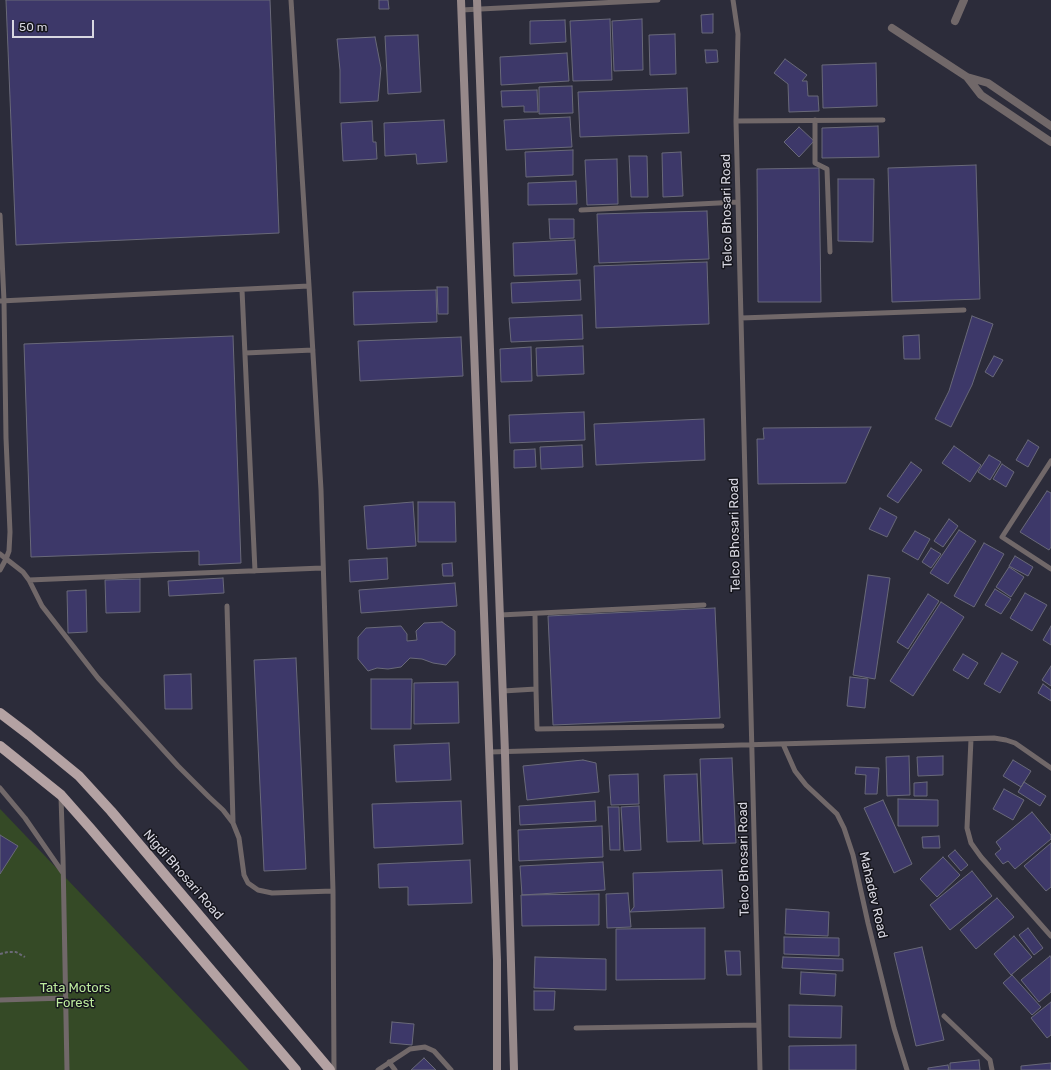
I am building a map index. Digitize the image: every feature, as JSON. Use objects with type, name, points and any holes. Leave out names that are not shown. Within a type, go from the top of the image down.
[{"type":"main road","name":"Nigdi Bhosari Road","points":[[0,713],[79,776],[131,835],[330,1070]]},
{"type":"main road","points":[[0,746],[61,795],[91,828],[296,1070]]},
{"type":"street","points":[[461,0],[497,960],[497,1070]]},
{"type":"street","points":[[477,0],[503,691],[514,1070]]},
{"type":"street","points":[[955,21],[964,0]]},
{"type":"street","points":[[892,28],[967,77],[988,84],[1051,126]]},
{"type":"street","points":[[967,77],[981,94],[1051,142]]},
{"type":"lane","points":[[291,0],[321,490],[322,568],[333,891],[334,1070]]},
{"type":"lane","points":[[461,10],[658,0]]},
{"type":"lane","name":"Telco Bhosari Road","points":[[733,0],[738,34],[736,121],[760,1070]]},
{"type":"lane","points":[[815,120],[815,163],[827,169],[830,252]]},
{"type":"lane","points":[[736,121],[883,120]]},
{"type":"lane","points":[[581,210],[738,202]]},
{"type":"lane","points":[[0,214],[2,333],[10,532],[6,559],[0,570]]},
{"type":"lane","points":[[2,301],[309,286]]},
{"type":"lane","points":[[242,290],[256,571]]},
{"type":"lane","points":[[741,318],[964,310]]},
{"type":"lane","points":[[245,353],[313,350]]},
{"type":"lane","points":[[1051,461],[1002,537],[1051,569]]},
{"type":"lane","points":[[0,554],[23,572],[29,580],[42,606],[98,678],[178,766],[223,810],[233,823],[239,838],[244,875],[248,883],[258,890],[272,893],[333,891]]},
{"type":"lane","points":[[29,580],[322,568]]},
{"type":"lane","points":[[500,615],[704,605]]},
{"type":"lane","points":[[227,606],[233,823]]},
{"type":"lane","points":[[534,614],[537,729],[722,726]]},
{"type":"lane","points":[[503,691],[536,689]]},
{"type":"lane","points":[[489,752],[505,753],[994,738],[1015,743],[1051,768]]},
{"type":"lane","points":[[971,739],[967,828],[971,843],[981,857],[1051,936]]},
{"type":"lane","name":"Mahadev Road","points":[[782,744],[799,776],[806,785],[837,814],[844,828],[853,855],[894,1028],[907,1070]]},
{"type":"lane","points":[[0,788],[25,818],[64,874]]},
{"type":"lane","points":[[61,795],[64,874],[67,1070]]},
{"type":"lane","points":[[0,1000],[66,998]]},
{"type":"lane","points":[[944,1016],[990,1060],[992,1070]]},
{"type":"lane","points":[[576,1028],[759,1025]]},
{"type":"lane","points":[[378,1070],[410,1049],[425,1047],[434,1051],[451,1070]]},
{"type":"lane","points":[[389,1062],[395,1070]]},
{"type":"path","points":[[0,954],[12,952],[25,956]]},
{"type":"green space","name":"Tata Motors Forest","points":[[0,809],[3,812],[249,1070],[0,1070]]},
{"type":"building","points":[[6,0],[270,0],[279,233],[16,245]]},
{"type":"building","points":[[379,0],[388,0],[389,9],[379,9]]},
{"type":"building","points":[[713,14],[713,33],[702,33],[701,15]]},
{"type":"building","points":[[610,19],[612,80],[573,81],[570,21]]},
{"type":"building","points":[[642,19],[643,70],[614,71],[612,21]]},
{"type":"building","points":[[565,20],[566,42],[530,44],[530,21]]},
{"type":"building","points":[[675,34],[676,74],[650,75],[649,35]]},
{"type":"building","points":[[418,35],[421,92],[388,94],[385,36]]},
{"type":"building","points":[[375,37],[381,68],[378,101],[340,103],[340,70],[337,39]]},
{"type":"building","points":[[705,50],[717,50],[718,62],[706,63]]},
{"type":"building","points":[[567,53],[569,81],[501,85],[500,57]]},
{"type":"building","points":[[785,59],[807,75],[802,81],[807,81],[808,96],[818,96],[819,111],[789,112],[788,84],[774,73]]},
{"type":"building","points":[[876,63],[877,106],[823,108],[822,65]]},
{"type":"building","points":[[572,86],[573,113],[539,114],[539,87]]},
{"type":"building","points":[[687,88],[689,133],[580,137],[578,92]]},
{"type":"building","points":[[537,90],[538,112],[524,112],[524,106],[502,107],[501,91]]},
{"type":"building","points":[[570,117],[572,147],[506,150],[504,120]]},
{"type":"building","points":[[444,120],[447,162],[417,164],[416,154],[385,156],[384,123]]},
{"type":"building","points":[[372,121],[373,142],[376,142],[377,159],[343,161],[341,123]]},
{"type":"building","points":[[878,126],[879,157],[822,158],[822,128]]},
{"type":"building","points":[[799,127],[814,141],[799,157],[784,142]]},
{"type":"building","points":[[573,150],[573,175],[526,177],[525,152]]},
{"type":"building","points":[[681,152],[683,196],[663,197],[662,153]]},
{"type":"building","points":[[629,156],[647,156],[648,197],[631,197]]},
{"type":"building","points":[[617,159],[618,204],[587,205],[585,160]]},
{"type":"building","points":[[976,165],[980,299],[892,302],[888,168]]},
{"type":"building","points":[[819,168],[821,302],[758,302],[757,169]]},
{"type":"building","points":[[838,179],[874,179],[873,242],[838,241]]},
{"type":"building","points":[[576,181],[577,204],[528,205],[528,183]]},
{"type":"building","points":[[707,211],[709,259],[599,263],[597,214]]},
{"type":"building","points":[[549,219],[574,219],[574,238],[550,239]]},
{"type":"building","points":[[575,240],[577,274],[514,276],[513,243]]},
{"type":"building","points":[[707,262],[709,324],[596,328],[594,266]]},
{"type":"building","points":[[580,280],[581,300],[512,303],[511,283]]},
{"type":"building","points":[[437,287],[448,287],[448,314],[438,314]]},
{"type":"building","points":[[436,290],[437,322],[354,325],[353,292]]},
{"type":"building","points":[[582,315],[583,339],[511,342],[509,318]]},
{"type":"building","points":[[972,316],[993,324],[972,385],[951,427],[935,419],[949,391]]},
{"type":"building","points":[[919,335],[920,359],[904,359],[903,336]]},
{"type":"building","points":[[233,336],[241,563],[199,565],[199,551],[31,557],[24,344]]},
{"type":"building","points":[[461,337],[463,376],[360,381],[358,341]]},
{"type":"building","points":[[583,346],[584,374],[537,376],[536,348]]},
{"type":"building","points":[[531,347],[532,381],[501,382],[500,349]]},
{"type":"building","points":[[994,356],[1003,360],[993,377],[985,372]]},
{"type":"building","points":[[584,412],[585,440],[510,443],[509,415]]},
{"type":"building","points":[[704,419],[705,460],[596,465],[594,424]]},
{"type":"building","points":[[871,427],[846,483],[758,484],[757,439],[764,439],[763,428]]},
{"type":"building","points":[[1028,440],[1039,447],[1028,467],[1016,460]]},
{"type":"building","points":[[582,445],[583,467],[541,469],[540,447]]},
{"type":"building","points":[[954,446],[981,465],[970,482],[942,463]]},
{"type":"building","points":[[535,449],[536,467],[514,468],[514,450]]},
{"type":"building","points":[[989,455],[1001,462],[990,480],[978,472]]},
{"type":"building","points":[[911,462],[922,470],[898,503],[887,496]]},
{"type":"building","points":[[1002,464],[1014,472],[1006,487],[993,479]]},
{"type":"building","points":[[1047,491],[1051,493],[1051,547],[1049,550],[1020,532]]},
{"type":"building","points":[[413,502],[416,546],[367,549],[364,506]]},
{"type":"building","points":[[418,502],[455,502],[456,542],[418,542]]},
{"type":"building","points":[[880,508],[897,517],[887,537],[869,529]]},
{"type":"building","points":[[949,519],[958,526],[943,547],[934,541]]},
{"type":"building","points":[[959,530],[976,541],[948,584],[930,573]]},
{"type":"building","points":[[915,531],[930,539],[918,560],[902,551]]},
{"type":"building","points":[[984,543],[1004,554],[974,607],[954,596]]},
{"type":"building","points":[[931,548],[941,554],[931,568],[922,562]]},
{"type":"building","points":[[1015,556],[1033,567],[1028,576],[1009,566]]},
{"type":"building","points":[[387,558],[388,579],[350,582],[349,560]]},
{"type":"building","points":[[452,563],[453,576],[443,576],[442,564]]},
{"type":"building","points":[[1009,567],[1024,577],[1011,597],[996,587]]},
{"type":"building","points":[[868,575],[890,578],[875,679],[853,675]]},
{"type":"building","points":[[223,578],[224,593],[169,596],[168,581]]},
{"type":"building","points":[[140,579],[140,612],[106,613],[105,580]]},
{"type":"building","points":[[455,583],[457,606],[361,613],[359,590]]},
{"type":"building","points":[[995,589],[1011,599],[1001,614],[985,605]]},
{"type":"building","points":[[86,590],[87,632],[68,633],[67,591]]},
{"type":"building","points":[[1025,593],[1047,605],[1032,631],[1010,618]]},
{"type":"building","points":[[928,594],[939,601],[908,649],[897,642]]},
{"type":"building","points":[[941,602],[964,617],[913,696],[890,681]]},
{"type":"building","points":[[715,608],[720,718],[553,725],[548,616]]},
{"type":"building","points":[[442,622],[455,631],[455,655],[446,665],[433,663],[422,659],[410,658],[401,667],[388,669],[377,668],[368,671],[358,659],[358,637],[366,628],[401,626],[407,634],[407,641],[417,640],[416,631],[424,623]]},
{"type":"building","points":[[1051,626],[1051,645],[1043,640]]},
{"type":"building","points":[[1002,653],[1018,662],[1000,693],[984,684]]},
{"type":"building","points":[[963,654],[978,663],[968,679],[953,670]]},
{"type":"building","points":[[296,658],[306,869],[264,871],[254,660]]},
{"type":"building","points":[[1051,666],[1051,686],[1042,680]]},
{"type":"building","points":[[191,674],[192,709],[165,709],[164,675]]},
{"type":"building","points":[[850,677],[868,679],[865,708],[847,706]]},
{"type":"building","points":[[371,679],[412,679],[411,729],[371,729]]},
{"type":"building","points":[[458,682],[459,723],[414,724],[414,683]]},
{"type":"building","points":[[1043,684],[1051,690],[1051,701],[1038,693]]},
{"type":"building","points":[[449,743],[451,780],[396,782],[394,745]]},
{"type":"building","points":[[909,756],[910,795],[887,796],[886,757]]},
{"type":"building","points":[[943,756],[943,775],[918,776],[917,757]]},
{"type":"building","points":[[732,758],[736,843],[703,844],[700,759]]},
{"type":"building","points":[[583,760],[596,763],[599,792],[527,800],[523,766]]},
{"type":"building","points":[[1013,760],[1031,771],[1021,787],[1003,776]]},
{"type":"building","points":[[856,767],[879,768],[877,794],[865,794],[866,775],[855,774]]},
{"type":"building","points":[[638,774],[639,804],[611,805],[609,775]]},
{"type":"building","points":[[697,774],[700,841],[667,842],[664,775]]},
{"type":"building","points":[[927,782],[927,796],[914,796],[914,783]]},
{"type":"building","points":[[1024,782],[1046,796],[1040,806],[1018,792]]},
{"type":"building","points":[[1004,789],[1024,800],[1013,820],[993,809]]},
{"type":"building","points":[[898,799],[938,800],[938,826],[898,826]]},
{"type":"building","points":[[883,800],[912,864],[894,873],[864,808]]},
{"type":"building","points":[[461,801],[463,844],[374,848],[372,804]]},
{"type":"building","points":[[595,801],[596,821],[520,825],[519,806]]},
{"type":"building","points":[[639,806],[641,850],[624,851],[621,807]]},
{"type":"building","points":[[608,807],[619,807],[620,850],[610,850]]},
{"type":"building","points":[[1032,812],[1051,835],[1051,839],[1015,869],[1008,861],[1003,864],[995,854],[1001,849],[996,842]]},
{"type":"building","points":[[602,826],[603,857],[519,861],[518,830]]},
{"type":"building","points":[[0,835],[18,846],[0,874]]},
{"type":"building","points":[[939,836],[940,848],[923,848],[922,837]]},
{"type":"building","points":[[1051,843],[1051,887],[1046,891],[1024,866]]},
{"type":"building","points":[[955,850],[968,865],[961,871],[948,856]]},
{"type":"building","points":[[943,857],[960,875],[937,897],[920,879]]},
{"type":"building","points":[[470,860],[472,903],[408,905],[408,887],[379,888],[378,864]]},
{"type":"building","points":[[603,862],[605,890],[522,895],[520,866]]},
{"type":"building","points":[[722,870],[724,908],[630,912],[634,907],[633,873]]},
{"type":"building","points":[[972,871],[992,896],[950,930],[930,905]]},
{"type":"building","points":[[628,893],[631,927],[607,928],[606,894]]},
{"type":"building","points":[[599,894],[599,925],[522,926],[521,895]]},
{"type":"building","points":[[997,898],[1014,917],[976,949],[960,930]]},
{"type":"building","points":[[786,909],[829,912],[828,936],[785,934]]},
{"type":"building","points":[[705,928],[705,979],[616,980],[616,929]]},
{"type":"building","points":[[1028,928],[1043,948],[1034,955],[1019,935]]},
{"type":"building","points":[[1014,936],[1032,957],[1011,975],[994,954]]},
{"type":"building","points":[[784,937],[839,938],[839,956],[784,954]]},
{"type":"building","points":[[922,947],[944,1040],[916,1046],[894,953]]},
{"type":"building","points":[[725,951],[740,951],[741,975],[727,975]]},
{"type":"building","points":[[1050,956],[1051,992],[1039,1002],[1021,980]]},
{"type":"building","points":[[535,957],[606,959],[606,990],[534,988]]},
{"type":"building","points":[[783,957],[843,959],[843,971],[782,968]]},
{"type":"building","points":[[801,972],[836,974],[835,996],[800,994]]},
{"type":"building","points":[[1012,975],[1041,1007],[1032,1015],[1003,983]]},
{"type":"building","points":[[534,991],[555,991],[554,1010],[534,1010]]},
{"type":"building","points":[[1051,1002],[1051,1035],[1047,1038],[1031,1018]]},
{"type":"building","points":[[789,1005],[842,1006],[841,1038],[789,1037]]},
{"type":"building","points":[[392,1022],[414,1024],[412,1045],[390,1043]]},
{"type":"building","points":[[856,1045],[856,1070],[789,1070],[789,1046]]},
{"type":"building","points":[[424,1058],[436,1070],[411,1070]]},
{"type":"building","points":[[979,1060],[980,1070],[950,1070],[950,1063]]},
{"type":"building","points":[[1051,1063],[1051,1070],[1021,1070],[1021,1066]]},
{"type":"building","points":[[948,1065],[949,1070],[928,1070],[928,1068]]}]
